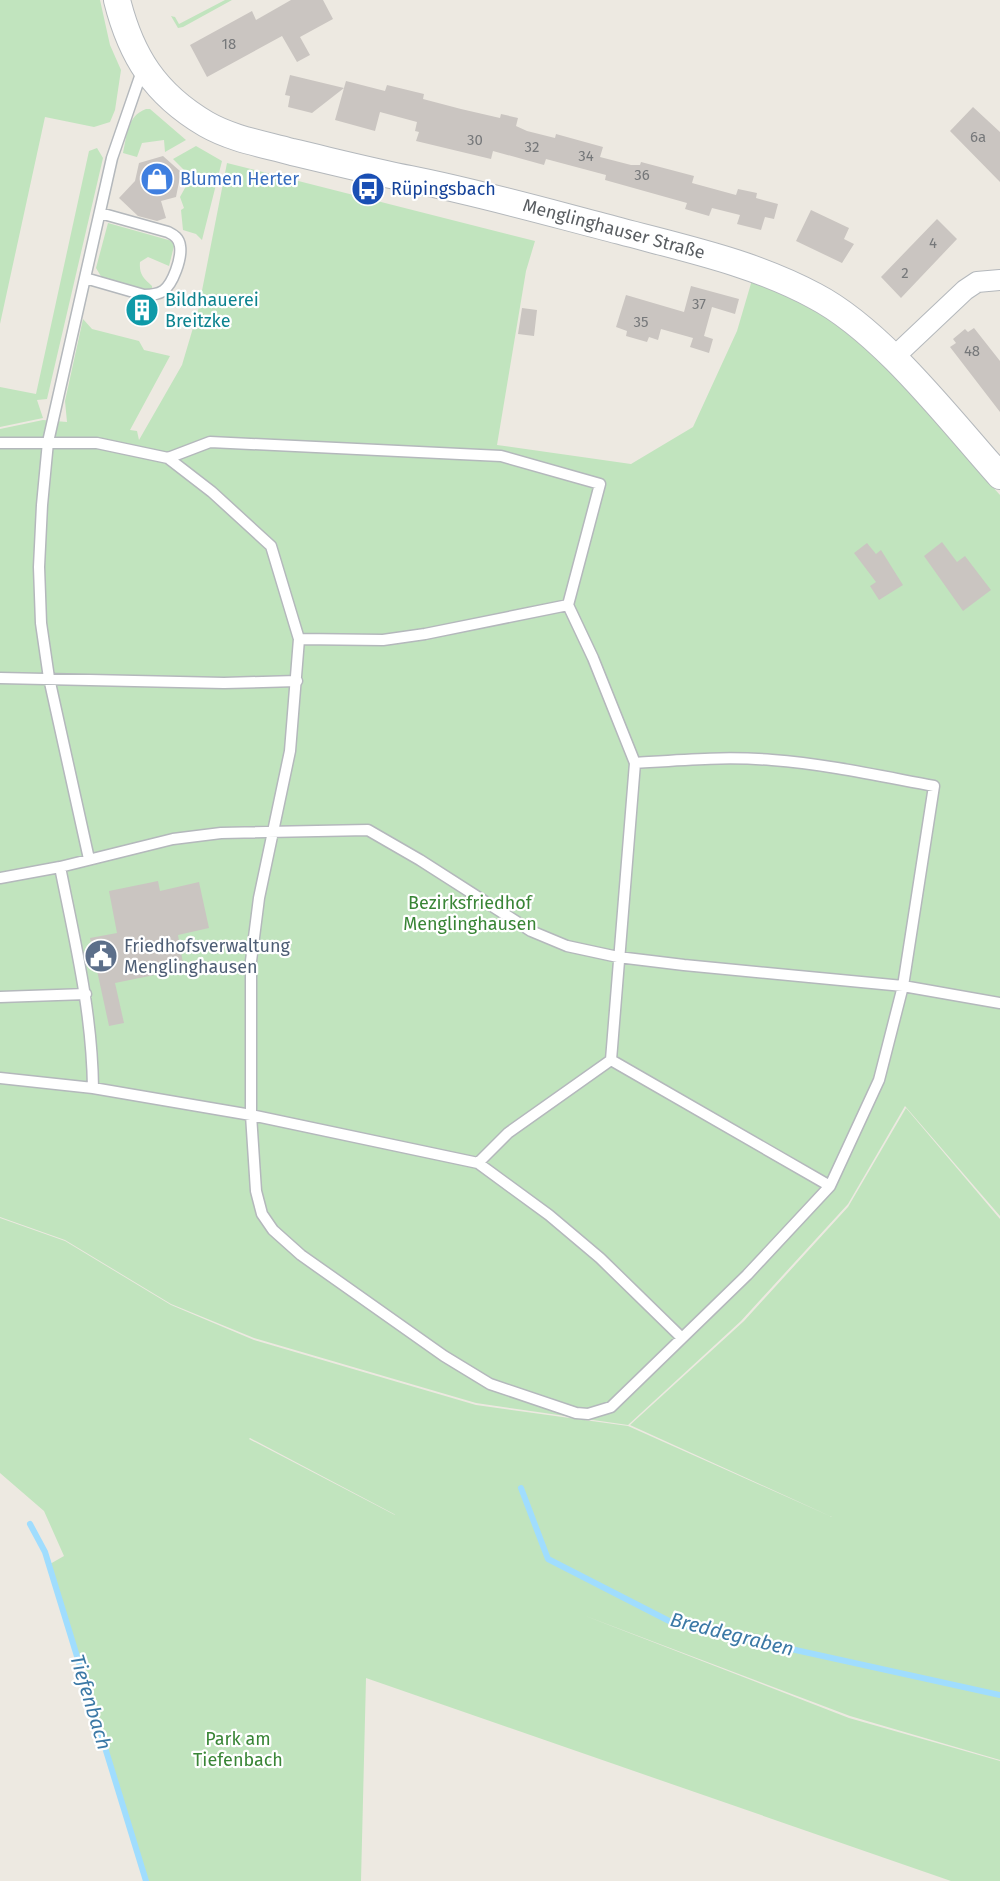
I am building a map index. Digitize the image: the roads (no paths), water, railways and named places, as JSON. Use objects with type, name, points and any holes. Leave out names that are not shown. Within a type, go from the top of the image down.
[{"type":"street","name":"Menglinghauser Straße","points":[[117,0],[129,43],[143,68],[178,105],[207,125],[235,137],[371,171],[479,194],[753,266],[826,302],[854,321],[893,358],[1000,476]]},
{"type":"street","points":[[893,358],[965,290],[977,282],[1000,280]]},
{"type":"lane","points":[[89,859],[49,678],[42,623],[39,567],[48,442],[116,140],[143,68]]},
{"type":"lane","points":[[85,278],[144,295],[154,295],[163,291],[172,281],[181,247],[177,237],[168,232],[100,213]]},
{"type":"lane","points":[[168,458],[210,442],[501,456],[600,483],[568,605],[593,658],[635,763],[611,1060]]},
{"type":"lane","points":[[0,443],[97,443],[168,458],[212,492],[271,546],[299,639],[290,751],[259,898],[251,961],[251,1115],[256,1191],[262,1214],[273,1230],[301,1256],[444,1356],[490,1384],[576,1413],[601,1411],[611,1407],[682,1338],[830,1186],[879,1080],[903,986],[934,786],[837,767],[771,760],[714,758],[635,763]]},
{"type":"lane","points":[[299,639],[383,640],[425,634],[568,605]]},
{"type":"lane","points":[[0,678],[224,683],[297,681]]},
{"type":"lane","points":[[0,878],[60,867],[173,839],[221,833],[368,830],[420,860],[531,931],[567,946],[618,957],[903,986],[1000,1003]]},
{"type":"lane","points":[[60,867],[86,994],[93,1042],[93,1088]]},
{"type":"lane","points":[[0,997],[86,994]]},
{"type":"lane","points":[[478,1163],[508,1133],[611,1060]]},
{"type":"lane","points":[[611,1060],[830,1186]]},
{"type":"lane","points":[[0,1078],[93,1088],[251,1115],[478,1163],[549,1215],[600,1258],[682,1338]]},
{"type":"waterway","name":"Breddegraben","points":[[521,1488],[548,1559],[673,1623],[1000,1695]]},
{"type":"waterway","name":"Tiefenbach","points":[[30,1524],[45,1552],[146,1881]]},
{"type":"place","name":"Blumen Herter","points":[[157,179]]},
{"type":"place","name":"Rüpingsbach","points":[[368,189]]},
{"type":"place","name":"Bildhauerei Breitzke","points":[[142,310]]},
{"type":"place","name":"Friedhofsverwaltung Menglinghausen","points":[[101,956]]},
{"type":"park label","name":"Bezirksfriedhof Menglinghausen","points":[[470,913]]},
{"type":"park label","name":"Park am Tiefenbach","points":[[238,1749]]}]
